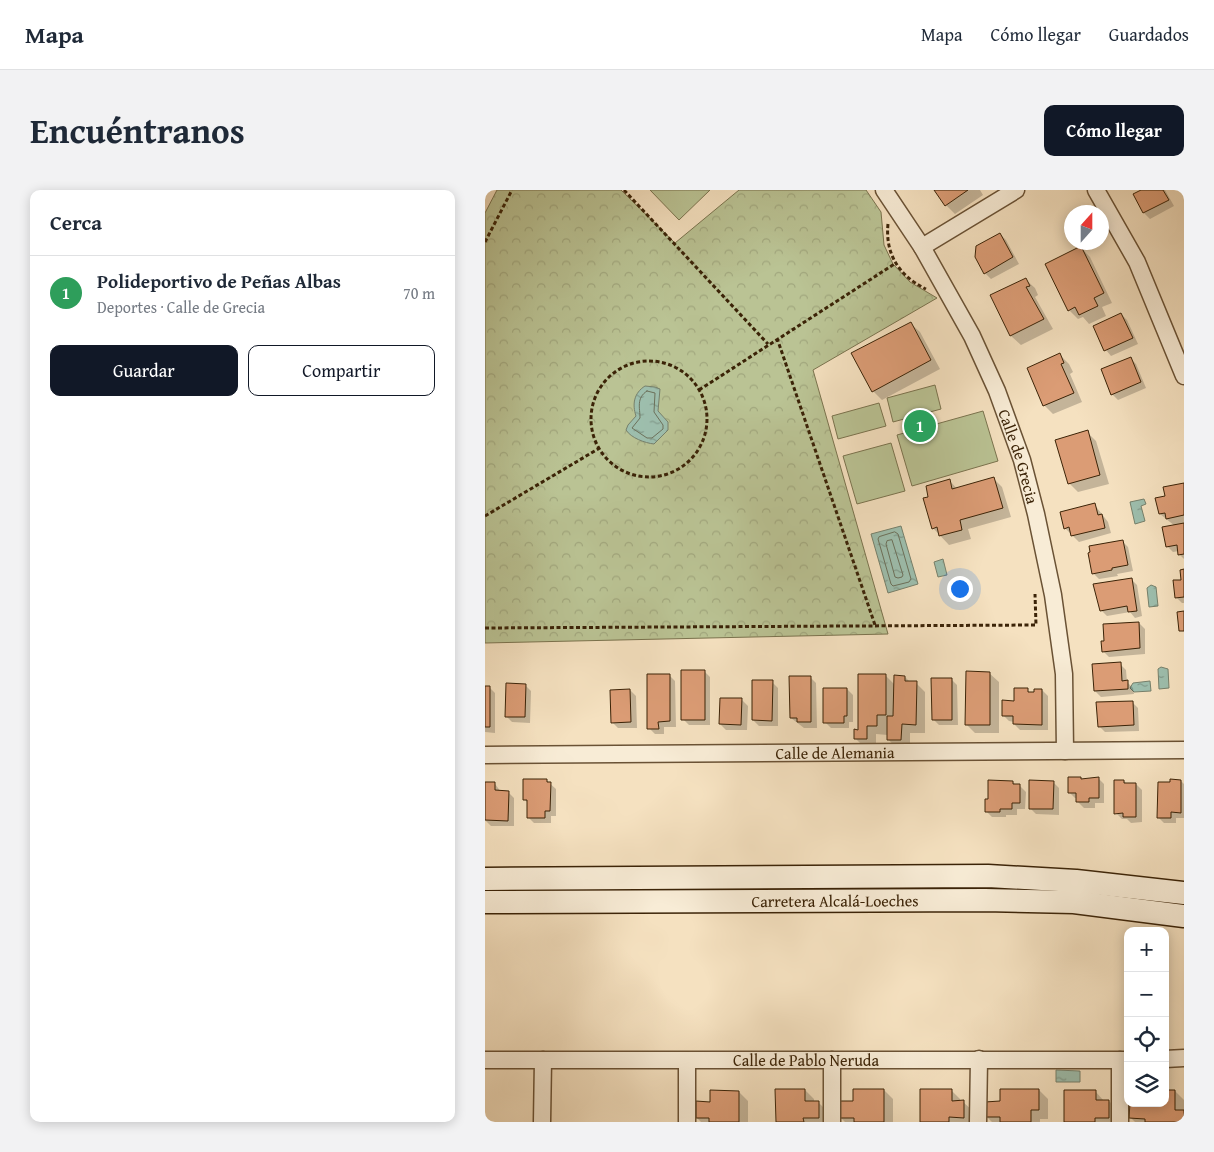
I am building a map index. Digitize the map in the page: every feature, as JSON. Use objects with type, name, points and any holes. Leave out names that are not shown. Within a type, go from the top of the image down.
[{"type":"main road","name":"Carretera Alcalá-Loeches","points":[[485,879],[988,876],[1076,881],[1184,893]]},
{"type":"main road","name":"Carretera Alcalá-Loeches","points":[[485,902],[985,900],[1074,902],[1184,916]]},
{"type":"street","points":[[922,247],[1016,190]]},
{"type":"street","points":[[1096,190],[1137,262],[1184,376]]},
{"type":"street","name":"Calle de Grecia","points":[[888,196],[922,247],[972,336],[997,391],[1022,460],[1034,505],[1053,595],[1064,674],[1065,751]]},
{"type":"street","name":"Calle de Alemania","points":[[485,755],[1184,750]]},
{"type":"street","points":[[1169,1059],[1184,1058]]},
{"type":"street","points":[[978,1122],[979,1059]]},
{"type":"street","name":"Calle de Pablo Neruda","points":[[485,1060],[1124,1060]]},
{"type":"street","points":[[543,1060],[543,1122]]},
{"type":"street","points":[[832,1060],[832,1122]]},
{"type":"street","points":[[1120,1122],[1124,1060]]},
{"type":"street","points":[[687,1061],[687,1122]]},
{"type":"path","points":[[485,242],[512,190]]},
{"type":"path","points":[[624,190],[768,344]]},
{"type":"path","points":[[888,196],[884,208],[888,213],[887,238],[896,263],[911,281],[938,294],[942,303],[951,298]]},
{"type":"path","points":[[699,390],[896,263]]},
{"type":"path","points":[[777,338],[875,625]]},
{"type":"path","points":[[652,361],[675,367],[690,378],[699,390],[704,401],[707,416],[706,430],[700,448],[686,464],[673,472],[657,477],[641,477],[628,474],[614,466],[598,448],[591,426],[591,411],[594,399],[600,386],[610,375],[628,364],[652,361]]},
{"type":"path","points":[[485,516],[598,448]]},
{"type":"path","points":[[485,628],[1036,625],[1034,587]]},
{"type":"green space","points":[[497,190],[621,190],[675,243],[739,190],[866,190],[881,212],[884,245],[893,264],[910,282],[937,298],[813,370],[888,634],[485,643],[485,213]]},
{"type":"green space","points":[[650,190],[710,190],[679,220]]},
{"type":"green space","points":[[935,385],[941,409],[893,422],[887,398]]},
{"type":"green space","points":[[879,403],[886,426],[838,439],[832,416]]},
{"type":"green space","points":[[983,411],[998,461],[912,486],[897,435]]},
{"type":"green space","points":[[891,443],[905,491],[857,504],[843,456]]},
{"type":"water","points":[[645,386],[660,389],[658,411],[668,422],[668,430],[654,444],[639,440],[626,430],[636,416],[634,403],[636,395]]},
{"type":"water","points":[[1144,499],[1146,504],[1141,506],[1145,521],[1135,524],[1130,502]]},
{"type":"water","points":[[901,526],[918,584],[888,593],[871,534]]},
{"type":"water","points":[[943,559],[947,575],[938,577],[934,562]]},
{"type":"water","points":[[1151,585],[1156,587],[1158,606],[1149,607],[1147,588]]},
{"type":"water","points":[[1161,667],[1168,669],[1169,688],[1159,689],[1158,669]]},
{"type":"water","points":[[1150,681],[1151,691],[1134,692],[1130,688],[1133,683]]},
{"type":"water","points":[[1056,1070],[1080,1071],[1080,1082],[1056,1082]]},
{"type":"building","points":[[934,190],[968,190],[945,206]]},
{"type":"building","points":[[1141,190],[1163,190],[1169,200],[1143,213],[1133,194]]},
{"type":"building","points":[[1000,233],[1013,257],[984,274],[975,257],[976,246]]},
{"type":"building","points":[[1073,250],[1083,250],[1104,293],[1094,298],[1098,306],[1079,315],[1075,307],[1068,311],[1045,264]]},
{"type":"building","points":[[1026,278],[1030,286],[1026,287],[1044,319],[1010,336],[990,295]]},
{"type":"building","points":[[1121,313],[1133,338],[1104,351],[1093,326]]},
{"type":"building","points":[[911,322],[931,360],[872,392],[851,353]]},
{"type":"building","points":[[1060,353],[1064,363],[1061,364],[1074,393],[1043,406],[1027,368]]},
{"type":"building","points":[[1131,357],[1141,382],[1111,395],[1101,369]]},
{"type":"building","points":[[1088,430],[1100,475],[1068,484],[1055,440]]},
{"type":"building","points":[[994,477],[1003,508],[960,520],[962,530],[939,536],[937,527],[932,529],[923,498],[928,497],[926,486],[950,479],[952,489]]},
{"type":"building","points":[[1184,483],[1184,515],[1166,519],[1165,513],[1159,514],[1155,498],[1165,496],[1163,487]]},
{"type":"building","points":[[1095,503],[1098,515],[1102,514],[1105,528],[1071,536],[1069,527],[1064,529],[1060,512]]},
{"type":"building","points":[[1184,523],[1184,554],[1178,555],[1177,545],[1166,547],[1162,527]]},
{"type":"building","points":[[1123,540],[1128,565],[1092,574],[1088,553],[1090,552],[1089,546]]},
{"type":"building","points":[[1184,569],[1184,597],[1175,598],[1173,580],[1181,580],[1180,570]]},
{"type":"building","points":[[1132,578],[1137,611],[1128,612],[1127,606],[1100,611],[1093,584]]},
{"type":"building","points":[[1184,611],[1184,631],[1179,631],[1177,612]]},
{"type":"building","points":[[1139,622],[1140,648],[1102,652],[1101,641],[1104,641],[1103,624]]},
{"type":"building","points":[[1121,662],[1122,681],[1128,680],[1128,689],[1094,691],[1092,664]]},
{"type":"building","points":[[681,670],[705,670],[705,720],[681,720]]},
{"type":"building","points":[[966,671],[990,672],[990,725],[965,725]]},
{"type":"building","points":[[647,674],[670,674],[670,721],[658,722],[659,729],[647,729]]},
{"type":"building","points":[[858,674],[886,674],[886,715],[877,715],[877,726],[867,726],[867,739],[854,739],[854,729],[858,730]]},
{"type":"building","points":[[894,675],[905,676],[905,681],[917,681],[916,725],[902,724],[901,740],[887,740],[887,716],[893,716]]},
{"type":"building","points":[[789,676],[811,676],[811,722],[797,722],[797,718],[790,718]]},
{"type":"building","points":[[931,678],[952,678],[952,720],[932,720]]},
{"type":"building","points":[[752,680],[773,680],[772,721],[752,720]]},
{"type":"building","points":[[506,683],[526,684],[525,717],[505,717]]},
{"type":"building","points":[[485,686],[490,686],[490,727],[485,727]]},
{"type":"building","points":[[823,688],[847,688],[847,716],[844,716],[844,723],[823,723]]},
{"type":"building","points":[[1014,688],[1028,688],[1028,692],[1034,692],[1034,689],[1042,689],[1042,725],[1013,724],[1013,716],[1002,716],[1002,700],[1014,701]]},
{"type":"building","points":[[630,689],[631,722],[611,723],[610,690]]},
{"type":"building","points":[[720,698],[742,698],[741,725],[719,724]]},
{"type":"building","points":[[1133,701],[1134,725],[1098,727],[1096,702]]},
{"type":"building","points":[[1068,777],[1081,777],[1081,779],[1099,777],[1099,798],[1089,798],[1089,802],[1076,802],[1076,793],[1068,793]]},
{"type":"building","points":[[523,779],[547,779],[547,782],[551,782],[550,811],[545,811],[545,818],[527,818],[527,800],[523,800]]},
{"type":"building","points":[[1170,779],[1181,780],[1181,813],[1171,812],[1171,818],[1157,818],[1158,782],[1170,782]]},
{"type":"building","points":[[988,780],[1013,781],[1013,784],[1020,784],[1020,803],[1012,803],[1012,809],[1000,809],[1000,812],[985,812],[985,799],[988,799]]},
{"type":"building","points":[[1029,780],[1054,781],[1053,809],[1029,809]]},
{"type":"building","points":[[1114,780],[1124,780],[1124,783],[1136,783],[1136,817],[1123,817],[1123,813],[1114,814]]},
{"type":"building","points":[[485,782],[495,782],[495,790],[509,791],[508,821],[485,820]]},
{"type":"building","points":[[775,1089],[805,1089],[805,1101],[819,1101],[819,1118],[803,1118],[804,1122],[776,1122]]},
{"type":"building","points":[[853,1089],[884,1089],[884,1122],[854,1122],[854,1118],[839,1118],[839,1101],[853,1101]]},
{"type":"building","points":[[920,1089],[952,1089],[952,1101],[964,1100],[964,1118],[949,1117],[949,1122],[920,1122]]},
{"type":"building","points":[[1000,1089],[1039,1089],[1039,1110],[1031,1110],[1031,1122],[1000,1122],[1000,1117],[985,1117],[985,1102],[1000,1101]]},
{"type":"building","points":[[710,1090],[739,1091],[739,1122],[709,1122],[709,1118],[696,1118],[696,1101],[710,1102]]},
{"type":"building","points":[[1064,1090],[1096,1090],[1096,1100],[1109,1100],[1109,1118],[1095,1118],[1095,1122],[1064,1122]]},
{"type":"building","points":[[1169,1090],[1175,1090],[1175,1110],[1184,1110],[1184,1122],[1145,1122],[1145,1119],[1129,1118],[1130,1107],[1169,1107]]},
{"type":"place","name":"Polideportivo de Peñas Albas","points":[[920,426]]}]
